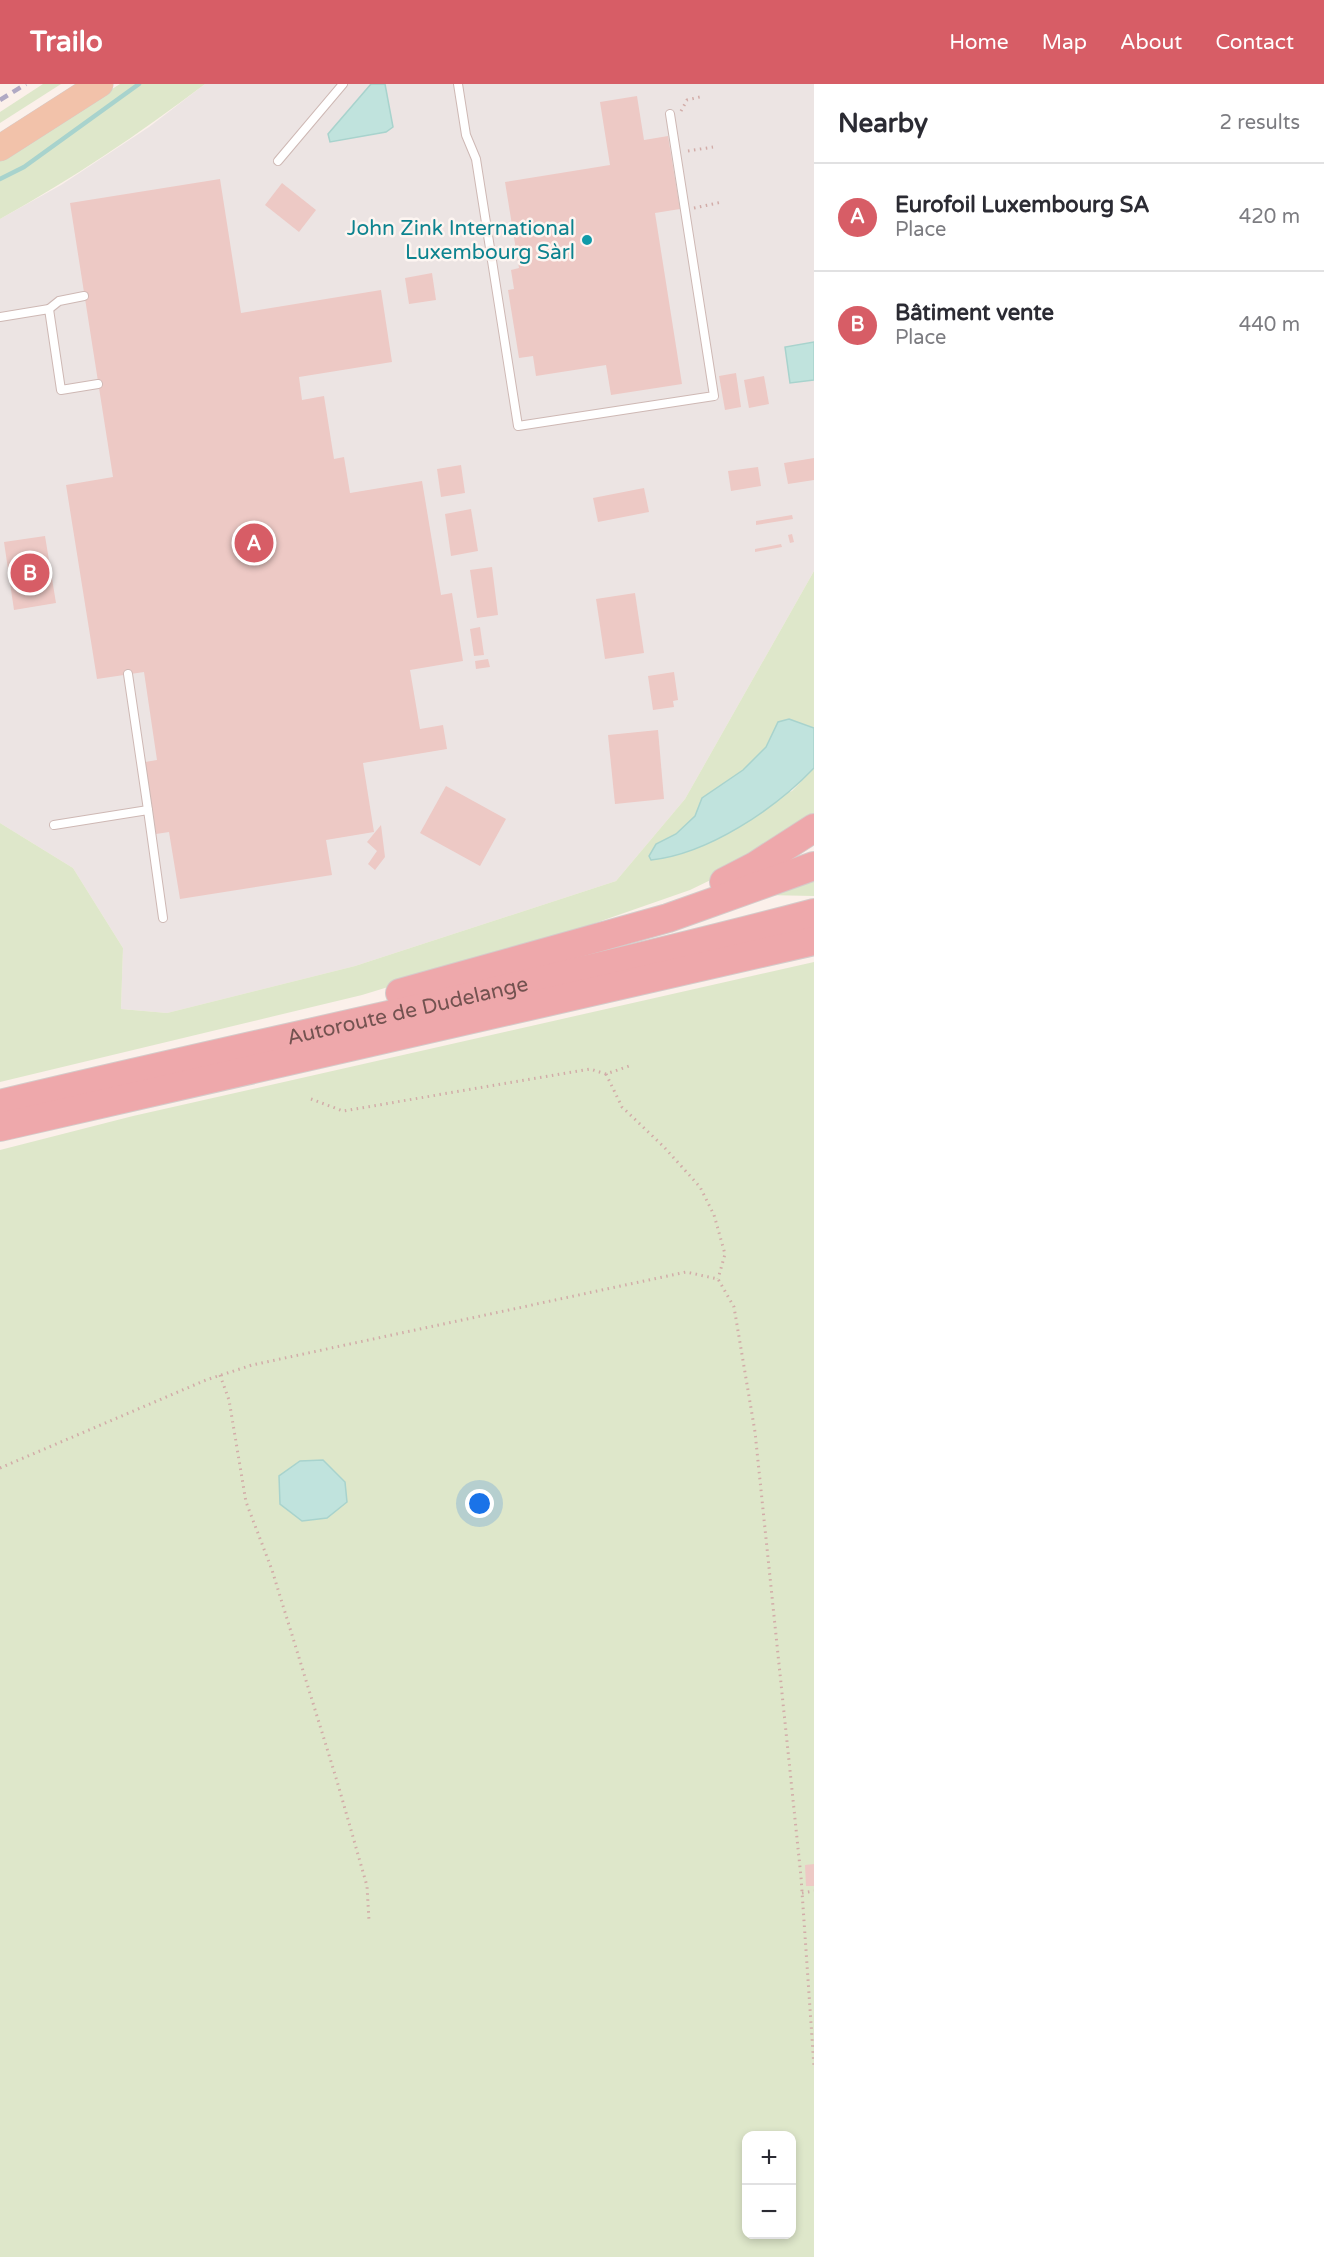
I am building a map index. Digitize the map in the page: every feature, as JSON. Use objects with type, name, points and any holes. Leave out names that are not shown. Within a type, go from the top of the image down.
[{"type":"highway","points":[[590,939],[693,898],[755,866],[814,828]]},
{"type":"highway","points":[[202,1055],[364,1003],[668,918],[814,866]]},
{"type":"highway","name":"Autoroute de Dudelange","points":[[0,1104],[202,1055],[673,950],[814,913]]},
{"type":"highway","name":"Autoroute de Dudelange","points":[[0,1127],[814,940]]},
{"type":"main road","points":[[0,148],[100,84]]},
{"type":"lane","points":[[278,161],[343,84]]},
{"type":"lane","points":[[458,84],[466,135],[476,159],[518,426],[714,396],[670,114]]},
{"type":"lane","points":[[0,317],[49,309],[58,301],[84,297]]},
{"type":"lane","points":[[49,309],[61,390],[99,384]]},
{"type":"lane","points":[[128,674],[163,918]]},
{"type":"lane","points":[[54,825],[148,810]]},
{"type":"path","points":[[670,114],[681,111],[687,100],[705,96]]},
{"type":"path","points":[[676,153],[713,147]]},
{"type":"path","points":[[686,209],[722,202]]},
{"type":"path","points":[[311,1099],[343,1111],[590,1069],[606,1074],[629,1066]]},
{"type":"path","points":[[606,1074],[622,1107],[700,1187],[714,1215],[725,1254],[718,1279],[734,1307],[754,1432],[802,1893],[814,2067]]},
{"type":"path","points":[[0,1468],[220,1375],[252,1365],[686,1272],[718,1279]]},
{"type":"path","points":[[220,1375],[229,1400],[246,1502],[272,1570],[337,1781],[367,1886],[369,1921]]},
{"type":"path","points":[[802,1893],[814,1891]]},
{"type":"shaded area","points":[[205,84],[814,84],[814,571],[685,799],[616,881],[355,966],[167,1013],[121,1009],[123,948],[73,868],[0,823],[0,219],[61,185],[149,127]]},
{"type":"green space","points":[[43,84],[61,84],[0,123],[0,112]]},
{"type":"green space","points":[[120,84],[205,84],[105,155],[0,219],[0,160]]},
{"type":"green space","points":[[814,571],[814,728],[789,719],[778,722],[766,747],[743,770],[702,798],[695,816],[676,834],[656,844],[792,791],[814,768],[814,815],[752,860],[690,890],[581,928],[362,995],[0,1082],[0,823],[73,868],[123,948],[121,1009],[167,1013],[355,966],[616,881],[685,799]]},
{"type":"green space","points":[[814,877],[814,896],[765,895]]},
{"type":"green space","points":[[814,962],[814,2257],[0,2257],[0,1150],[133,1116]]},
{"type":"water","points":[[371,84],[385,84],[393,127],[386,132],[330,142],[328,134]]},
{"type":"water","points":[[814,342],[814,380],[790,383],[785,347]]},
{"type":"water","points":[[789,719],[814,728],[814,768],[780,799],[739,827],[695,849],[651,860],[649,856],[656,844],[676,834],[695,816],[702,798],[743,770],[766,747],[778,722]]},
{"type":"water","points":[[323,1460],[345,1482],[347,1502],[327,1518],[302,1521],[280,1504],[279,1476],[300,1461]]},
{"type":"building","name":"John Zink International Luxembourg Sàrl","points":[[637,96],[644,140],[668,136],[680,209],[655,213],[682,384],[611,395],[606,365],[536,376],[533,356],[519,358],[508,290],[514,289],[511,270],[519,268],[505,182],[610,165],[600,102]]},
{"type":"building","points":[[220,179],[241,313],[381,290],[392,362],[299,377],[302,400],[324,396],[334,459],[344,457],[350,493],[422,481],[441,595],[452,593],[463,661],[410,670],[420,729],[443,725],[447,749],[363,763],[374,832],[326,840],[332,875],[180,899],[169,832],[156,834],[145,762],[157,760],[144,672],[97,679],[66,485],[113,477],[70,203]]},
{"type":"building","points":[[282,183],[316,210],[299,232],[265,205]]},
{"type":"building","points":[[432,273],[436,300],[409,304],[405,278]]},
{"type":"building","points":[[736,373],[741,407],[725,410],[719,376]]},
{"type":"building","points":[[764,376],[769,404],[749,408],[744,380]]},
{"type":"building","points":[[814,458],[814,480],[788,484],[784,463]]},
{"type":"building","points":[[461,465],[465,493],[441,497],[437,469]]},
{"type":"building","points":[[758,467],[761,486],[731,491],[728,471]]},
{"type":"building","points":[[644,488],[649,512],[598,522],[593,498]]},
{"type":"building","points":[[471,509],[478,551],[451,556],[445,514]]},
{"type":"building","points":[[792,515],[793,519],[756,525],[756,521]]},
{"type":"building","points":[[792,534],[794,542],[790,543],[788,535]]},
{"type":"building","points":[[45,536],[56,603],[14,610],[4,542]]},
{"type":"building","points":[[781,544],[782,547],[755,552],[755,549]]},
{"type":"building","points":[[492,567],[498,615],[477,618],[470,570]]},
{"type":"building","points":[[635,593],[644,653],[605,659],[596,599]]},
{"type":"building","points":[[480,627],[484,655],[474,656],[470,629]]},
{"type":"building","points":[[488,659],[490,667],[476,669],[475,661]]},
{"type":"building","points":[[674,672],[678,700],[673,701],[674,707],[653,710],[648,676]]},
{"type":"building","points":[[658,730],[664,799],[615,804],[608,735]]},
{"type":"building","points":[[446,786],[506,819],[480,866],[420,833]]},
{"type":"building","points":[[381,825],[385,857],[375,870],[368,864],[377,851],[367,842]]},
{"type":"building","points":[[814,1864],[814,1886],[806,1886],[805,1865]]},
{"type":"waterway","points":[[0,179],[24,167],[139,84]]},
{"type":"railway","points":[[0,100],[26,84]]},
{"type":"place","name":"John Zink International Luxembourg Sàrl","points":[[587,240]]},
{"type":"place","name":"Eurofoil Luxembourg SA","points":[[254,543]]},
{"type":"place","name":"Bâtiment vente","points":[[30,573]]}]
